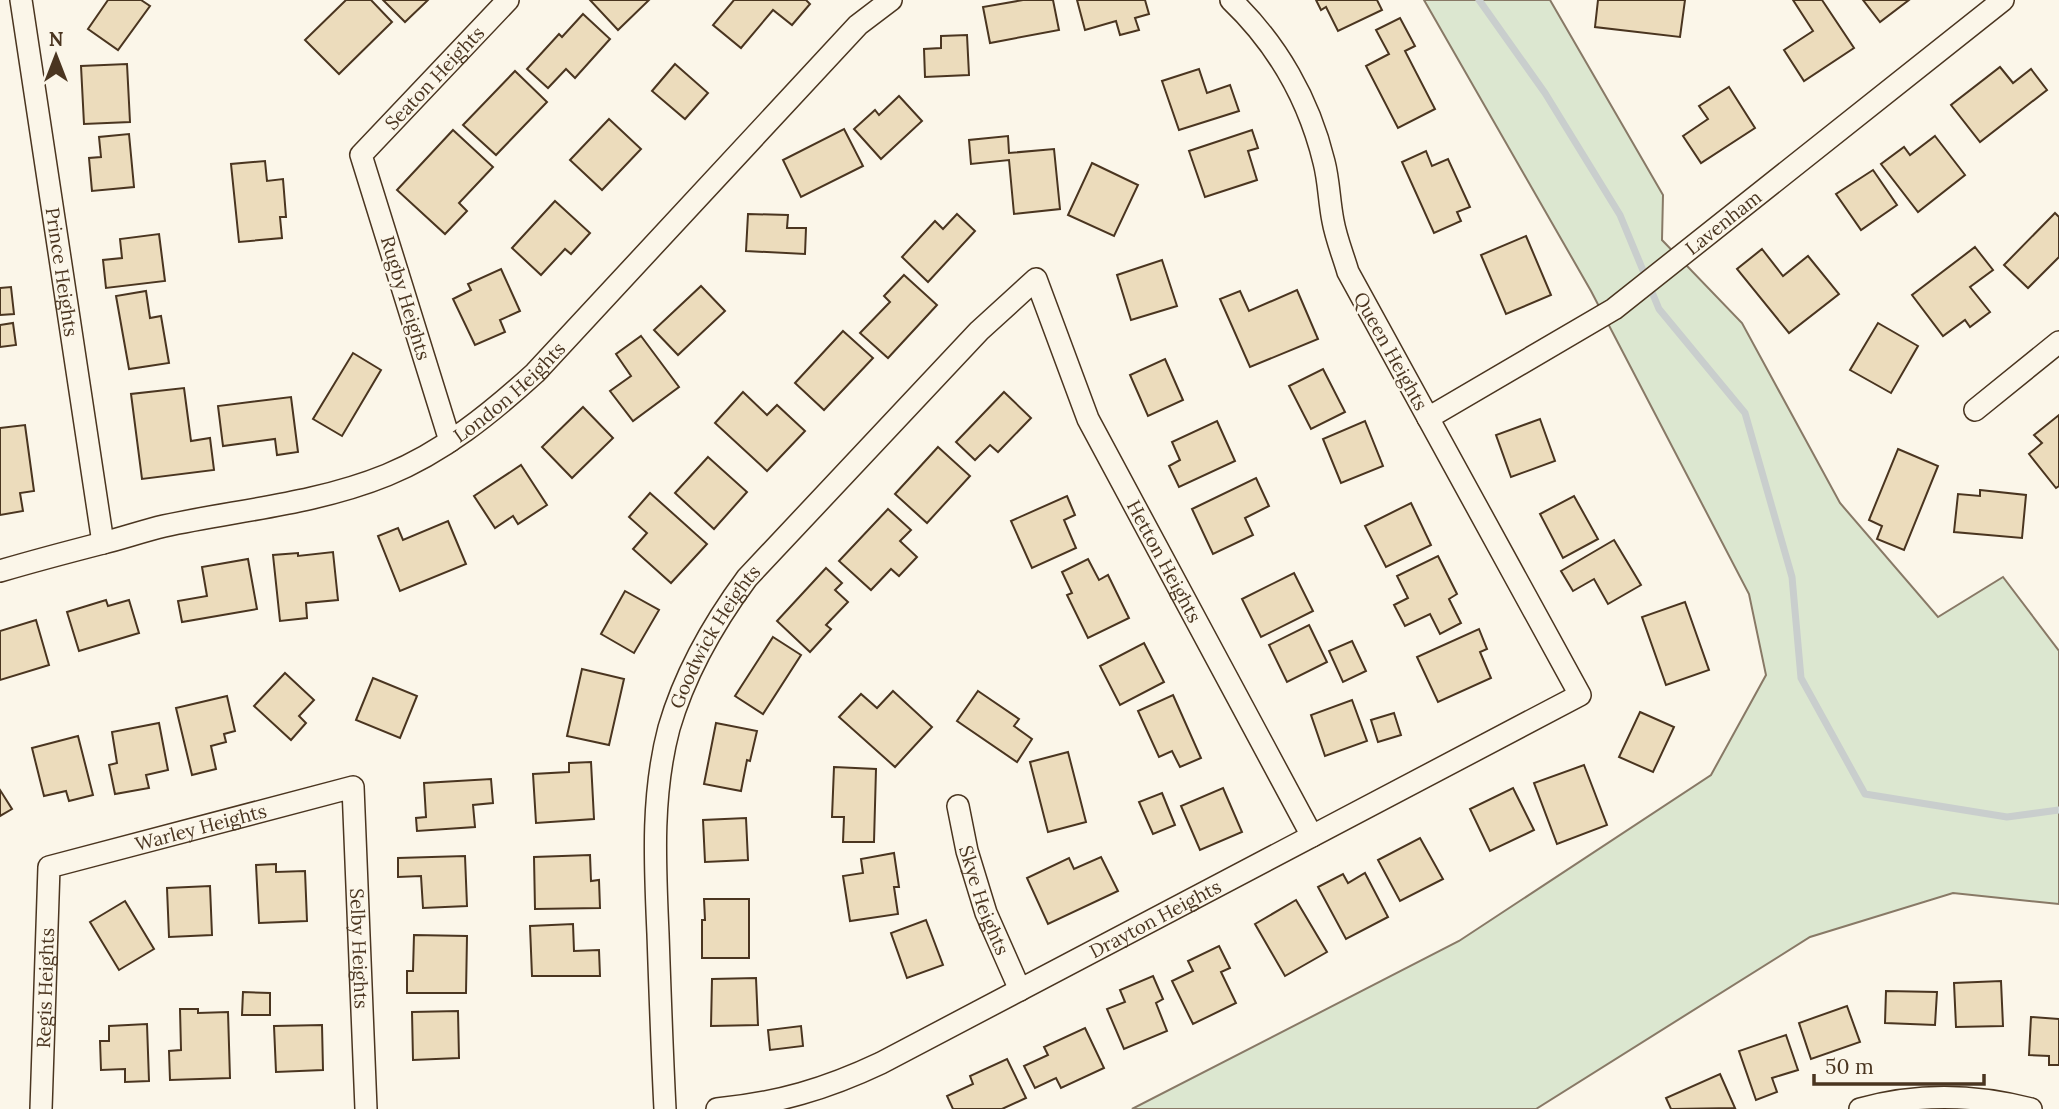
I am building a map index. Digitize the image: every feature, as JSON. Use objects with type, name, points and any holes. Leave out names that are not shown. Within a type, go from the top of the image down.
[{"type":"street","name":"Prince Heights","points":[[21,0],[103,543]]},
{"type":"street","name":"Seaton Heights","points":[[361,155],[508,0]]},
{"type":"street","name":"London Heights","points":[[0,571],[162,526],[346,489],[387,475],[450,441],[505,400],[535,373],[858,26],[891,0]]},
{"type":"street","name":"Queen Heights","points":[[1231,0],[1266,39],[1286,68],[1302,99],[1325,164],[1333,223],[1348,272],[1580,695]]},
{"type":"street","name":"Lavenham","points":[[1427,418],[1614,309],[2003,0]]},
{"type":"street","name":"Rugby Heights","points":[[361,155],[450,441]]},
{"type":"street","name":"Hetton Heights","points":[[1036,279],[1088,419],[1312,836]]},
{"type":"street","name":"Goodwick Heights","points":[[665,1109],[654,856],[655,813],[665,749],[683,687],[707,638],[747,578],[979,331],[1036,279]]},
{"type":"street","points":[[1975,410],[2059,342]]},
{"type":"street","name":"Drayton Heights","points":[[717,1109],[759,1105],[842,1081],[1580,695]]},
{"type":"street","name":"Warley Heights","points":[[49,867],[353,787]]},
{"type":"street","name":"Selby Heights","points":[[353,787],[366,1109]]},
{"type":"street","name":"Skye Heights","points":[[958,806],[967,851],[986,913],[1020,990]]},
{"type":"street","name":"Regis Heights","points":[[41,1109],[49,867]]},
{"type":"street","points":[[1860,1109],[1908,1099],[1941,1097],[1985,1100],[2031,1109]]},
{"type":"green space","points":[[1424,0],[1550,0],[1663,195],[1662,240],[1742,323],[1840,503],[1938,617],[2003,577],[2059,651],[2059,904],[1953,893],[1810,937],[1536,1109],[1132,1109],[1459,941],[1711,775],[1766,675],[1749,594],[1591,291]]},
{"type":"building","points":[[108,0],[141,0],[150,6],[118,50],[88,29]]},
{"type":"building","points":[[346,0],[371,0],[392,22],[339,74],[305,40]]},
{"type":"building","points":[[383,0],[428,0],[405,22]]},
{"type":"building","points":[[590,0],[649,0],[618,30]]},
{"type":"building","points":[[734,0],[806,0],[810,4],[792,25],[773,10],[741,48],[713,25]]},
{"type":"building","points":[[1023,0],[1053,0],[1059,30],[990,43],[983,7]]},
{"type":"building","points":[[1077,0],[1145,0],[1149,14],[1135,18],[1139,30],[1120,35],[1116,21],[1085,30]]},
{"type":"building","points":[[1316,0],[1377,0],[1382,10],[1338,31],[1326,7],[1321,10]]},
{"type":"building","points":[[1598,0],[1685,0],[1680,37],[1595,27]]},
{"type":"building","points":[[1793,0],[1822,0],[1854,48],[1804,81],[1784,50],[1813,31]]},
{"type":"building","points":[[1863,0],[1909,0],[1880,22]]},
{"type":"building","points":[[583,14],[610,39],[575,78],[566,69],[548,88],[527,69],[559,34],[562,37]]},
{"type":"building","points":[[1400,18],[1415,46],[1405,51],[1435,109],[1398,128],[1366,66],[1389,54],[1376,30]]},
{"type":"building","points":[[967,35],[969,75],[925,77],[924,49],[941,48],[941,36]]},
{"type":"building","points":[[127,64],[130,122],[84,124],[81,66]]},
{"type":"building","points":[[675,64],[708,93],[685,119],[652,91]]},
{"type":"building","points":[[2000,67],[2013,83],[2031,69],[2047,90],[1980,142],[1951,105]]},
{"type":"building","points":[[1199,69],[1207,93],[1230,85],[1239,111],[1179,130],[1162,81]]},
{"type":"building","points":[[515,71],[547,102],[496,155],[463,125]]},
{"type":"building","points":[[1729,87],[1755,128],[1701,163],[1683,136],[1708,119],[1699,106]]},
{"type":"building","points":[[899,96],[922,121],[881,159],[854,129],[875,110],[879,115]]},
{"type":"building","points":[[609,119],[641,149],[602,190],[570,160]]},
{"type":"building","points":[[844,129],[863,166],[801,197],[783,160]]},
{"type":"building","points":[[453,130],[493,167],[459,203],[467,211],[445,234],[397,190]]},
{"type":"building","points":[[1252,130],[1258,148],[1248,151],[1257,180],[1205,197],[1189,151]]},
{"type":"building","points":[[129,134],[134,187],[92,191],[89,158],[101,157],[99,137]]},
{"type":"building","points":[[1008,136],[1009,153],[1054,149],[1060,209],[1014,214],[1009,160],[971,164],[969,140]]},
{"type":"building","points":[[1935,136],[1965,175],[1918,212],[1881,164],[1904,147],[1910,155]]},
{"type":"building","points":[[1426,151],[1432,166],[1448,159],[1470,207],[1457,212],[1461,221],[1434,233],[1402,162]]},
{"type":"building","points":[[265,161],[267,181],[283,179],[286,217],[280,217],[282,238],[239,242],[231,164]]},
{"type":"building","points":[[1092,163],[1138,185],[1114,236],[1068,215]]},
{"type":"building","points":[[1873,170],[1897,205],[1861,230],[1836,194]]},
{"type":"building","points":[[555,201],[590,233],[571,254],[565,249],[541,275],[512,248]]},
{"type":"building","points":[[2055,213],[2059,217],[2059,257],[2028,288],[2004,265]]},
{"type":"building","points":[[748,214],[788,215],[787,228],[806,228],[805,254],[746,251]]},
{"type":"building","points":[[957,214],[975,231],[928,282],[902,257],[935,221],[943,229]]},
{"type":"building","points":[[159,234],[165,281],[106,288],[103,260],[122,258],[120,239]]},
{"type":"building","points":[[1526,236],[1551,295],[1506,314],[1481,255]]},
{"type":"building","points":[[1975,247],[1993,270],[1970,287],[1990,312],[1970,327],[1965,320],[1943,336],[1912,295]]},
{"type":"building","points":[[1762,249],[1783,276],[1808,256],[1839,294],[1789,333],[1737,269]]},
{"type":"building","points":[[1162,260],[1177,306],[1131,320],[1117,275]]},
{"type":"building","points":[[501,269],[520,311],[500,320],[505,332],[475,345],[453,299],[471,290],[468,284]]},
{"type":"building","points":[[904,275],[937,305],[888,358],[860,333],[890,302],[884,296]]},
{"type":"building","points":[[701,286],[725,311],[678,355],[654,330]]},
{"type":"building","points":[[11,287],[14,314],[0,315],[0,288]]},
{"type":"building","points":[[1297,290],[1318,339],[1250,367],[1220,299],[1240,291],[1249,311]]},
{"type":"building","points":[[146,291],[150,318],[161,316],[169,363],[129,369],[116,296]]},
{"type":"building","points":[[13,323],[16,345],[0,347],[0,325]]},
{"type":"building","points":[[1878,323],[1918,346],[1891,393],[1850,370]]},
{"type":"building","points":[[843,331],[873,358],[824,410],[795,383]]},
{"type":"building","points":[[641,336],[679,387],[633,421],[610,391],[631,376],[616,354]]},
{"type":"building","points":[[353,353],[381,370],[342,436],[313,419]]},
{"type":"building","points":[[1165,359],[1183,400],[1148,416],[1130,375]]},
{"type":"building","points":[[1323,369],[1345,412],[1311,429],[1289,386]]},
{"type":"building","points":[[184,388],[191,441],[210,438],[214,470],[142,479],[131,394]]},
{"type":"building","points":[[743,392],[767,415],[777,405],[805,431],[767,471],[715,423]]},
{"type":"building","points":[[1004,392],[1031,418],[998,452],[990,445],[975,460],[956,442]]},
{"type":"building","points":[[291,397],[298,452],[277,455],[275,439],[223,446],[218,406]]},
{"type":"building","points":[[583,407],[613,438],[572,478],[542,447]]},
{"type":"building","points":[[2059,415],[2059,486],[2056,488],[2029,454],[2042,443],[2034,435]]},
{"type":"building","points":[[1540,419],[1555,461],[1511,477],[1496,435]]},
{"type":"building","points":[[1217,421],[1235,461],[1179,487],[1169,466],[1180,460],[1172,442]]},
{"type":"building","points":[[1365,421],[1383,466],[1341,483],[1323,439]]},
{"type":"building","points":[[25,425],[34,491],[20,493],[23,511],[0,515],[0,428]]},
{"type":"building","points":[[938,447],[970,476],[927,523],[895,494]]},
{"type":"building","points":[[1898,449],[1938,466],[1904,550],[1877,539],[1882,526],[1869,520]]},
{"type":"building","points":[[708,457],[747,492],[714,529],[675,493]]},
{"type":"building","points":[[521,465],[547,505],[518,524],[513,516],[495,528],[474,496]]},
{"type":"building","points":[[1256,478],[1269,506],[1245,518],[1253,535],[1213,554],[1192,509]]},
{"type":"building","points":[[1980,490],[2026,495],[2022,538],[1954,532],[1958,494],[1980,496]]},
{"type":"building","points":[[650,493],[707,544],[671,583],[633,549],[647,533],[629,517]]},
{"type":"building","points":[[1067,496],[1075,515],[1064,520],[1076,548],[1032,568],[1011,521]]},
{"type":"building","points":[[1574,496],[1598,539],[1563,558],[1540,514]]},
{"type":"building","points":[[1411,503],[1431,545],[1386,567],[1365,526]]},
{"type":"building","points":[[888,509],[911,530],[900,541],[917,557],[899,576],[891,569],[871,590],[839,561]]},
{"type":"building","points":[[448,521],[466,564],[400,591],[378,536],[398,528],[403,540]]},
{"type":"building","points":[[1614,540],[1641,585],[1608,604],[1594,579],[1573,591],[1561,571]]},
{"type":"building","points":[[333,552],[338,600],[306,603],[307,618],[280,621],[273,555],[298,553],[298,556]]},
{"type":"building","points":[[1438,556],[1457,594],[1449,599],[1461,623],[1440,634],[1430,614],[1405,626],[1394,605],[1408,598],[1397,576]]},
{"type":"building","points":[[248,559],[257,609],[182,622],[178,601],[207,596],[202,567]]},
{"type":"building","points":[[1088,559],[1099,580],[1108,575],[1129,618],[1088,638],[1067,595],[1072,593],[1062,572]]},
{"type":"building","points":[[826,568],[842,583],[835,590],[848,602],[826,625],[831,629],[810,652],[777,621]]},
{"type":"building","points":[[1294,573],[1313,611],[1261,637],[1242,599]]},
{"type":"building","points":[[625,591],[659,610],[634,653],[601,634]]},
{"type":"building","points":[[106,600],[108,606],[129,600],[139,633],[79,651],[67,612]]},
{"type":"building","points":[[1685,602],[1709,670],[1666,685],[1642,617]]},
{"type":"building","points":[[36,620],[49,665],[0,680],[0,631]]},
{"type":"building","points":[[1309,625],[1327,662],[1287,682],[1269,645]]},
{"type":"building","points":[[1479,629],[1487,649],[1480,652],[1491,678],[1438,702],[1417,657]]},
{"type":"building","points":[[773,637],[801,655],[763,714],[735,696]]},
{"type":"building","points":[[1352,641],[1366,671],[1343,682],[1329,651]]},
{"type":"building","points":[[1144,643],[1164,682],[1120,705],[1100,666]]},
{"type":"building","points":[[582,669],[624,679],[609,745],[567,736]]},
{"type":"building","points":[[285,673],[314,700],[299,716],[306,723],[291,740],[254,706]]},
{"type":"building","points":[[373,678],[417,696],[400,738],[356,720]]},
{"type":"building","points":[[893,691],[932,727],[895,767],[839,717],[861,694],[877,708]]},
{"type":"building","points":[[978,691],[1019,719],[1014,726],[1032,739],[1017,762],[957,721]]},
{"type":"building","points":[[1173,695],[1201,758],[1180,767],[1172,751],[1159,757],[1138,711]]},
{"type":"building","points":[[227,696],[235,731],[224,734],[226,742],[211,746],[216,769],[192,775],[176,708]]},
{"type":"building","points":[[1352,700],[1367,741],[1325,756],[1311,715]]},
{"type":"building","points":[[1640,712],[1674,727],[1653,772],[1619,757]]},
{"type":"building","points":[[1394,713],[1401,735],[1378,742],[1371,720]]},
{"type":"building","points":[[159,723],[168,770],[146,775],[149,788],[115,794],[109,765],[117,763],[112,732]]},
{"type":"building","points":[[716,723],[757,731],[750,761],[747,760],[741,791],[704,784]]},
{"type":"building","points":[[78,736],[93,795],[69,801],[66,791],[44,796],[32,748]]},
{"type":"building","points":[[1068,752],[1086,822],[1048,832],[1030,762]]},
{"type":"building","points":[[591,762],[594,819],[536,823],[533,774],[569,772],[569,763]]},
{"type":"building","points":[[1584,765],[1607,825],[1557,844],[1534,783]]},
{"type":"building","points":[[834,767],[876,769],[874,842],[843,842],[844,817],[832,817]]},
{"type":"building","points":[[491,779],[493,803],[473,805],[475,827],[417,831],[416,818],[426,817],[424,783]]},
{"type":"building","points":[[1223,788],[1242,832],[1200,850],[1181,806]]},
{"type":"building","points":[[1513,788],[1534,830],[1490,851],[1470,809]]},
{"type":"building","points":[[0,790],[12,809],[0,816]]},
{"type":"building","points":[[1162,793],[1175,825],[1153,834],[1139,802]]},
{"type":"building","points":[[746,818],[748,860],[705,862],[703,820]]},
{"type":"building","points":[[1420,838],[1443,879],[1400,901],[1378,860]]},
{"type":"building","points":[[894,853],[899,887],[894,887],[898,914],[850,921],[843,876],[863,873],[861,859]]},
{"type":"building","points":[[590,855],[591,881],[599,880],[600,908],[535,909],[534,857]]},
{"type":"building","points":[[465,856],[467,906],[423,908],[421,876],[398,877],[398,858]]},
{"type":"building","points":[[1101,857],[1118,891],[1048,924],[1027,878],[1069,858],[1074,869]]},
{"type":"building","points":[[276,864],[276,872],[305,871],[307,921],[259,923],[256,865]]},
{"type":"building","points":[[1365,873],[1388,917],[1346,939],[1318,887],[1343,874],[1348,883]]},
{"type":"building","points":[[210,886],[212,935],[169,937],[167,888]]},
{"type":"building","points":[[704,899],[749,899],[749,958],[702,958]]},
{"type":"building","points":[[1296,900],[1327,952],[1285,976],[1255,924]]},
{"type":"building","points":[[125,901],[154,949],[119,970],[90,922]]},
{"type":"building","points":[[926,920],[943,965],[907,978],[891,933]]},
{"type":"building","points":[[573,924],[574,951],[599,950],[600,976],[532,976],[530,926]]},
{"type":"building","points":[[414,935],[467,936],[466,993],[407,993],[407,971],[413,971]]},
{"type":"building","points":[[1219,946],[1230,968],[1221,972],[1236,1003],[1193,1024],[1172,981],[1193,971],[1188,961]]},
{"type":"building","points":[[1153,976],[1163,999],[1156,1003],[1167,1031],[1124,1049],[1107,1009],[1125,1002],[1120,990]]},
{"type":"building","points":[[756,978],[758,1025],[711,1026],[712,979]]},
{"type":"building","points":[[2001,981],[2003,1026],[1956,1027],[1954,983]]},
{"type":"building","points":[[1886,991],[1937,992],[1935,1025],[1885,1023]]},
{"type":"building","points":[[243,992],[270,993],[270,1015],[242,1015]]},
{"type":"building","points":[[1847,1006],[1860,1042],[1811,1059],[1799,1023]]},
{"type":"building","points":[[180,1009],[198,1009],[198,1013],[228,1012],[230,1078],[170,1080],[169,1051],[181,1050]]},
{"type":"building","points":[[458,1011],[459,1058],[413,1060],[412,1012]]},
{"type":"building","points":[[2031,1017],[2059,1019],[2059,1065],[2049,1065],[2049,1056],[2029,1055]]},
{"type":"building","points":[[147,1024],[149,1081],[125,1082],[125,1069],[101,1070],[100,1041],[109,1041],[109,1026]]},
{"type":"building","points":[[322,1025],[323,1070],[276,1072],[274,1026]]},
{"type":"building","points":[[801,1026],[803,1046],[770,1050],[768,1030]]},
{"type":"building","points":[[1085,1028],[1104,1068],[1061,1088],[1056,1078],[1035,1088],[1024,1066],[1048,1055],[1044,1047]]},
{"type":"building","points":[[1786,1035],[1798,1070],[1772,1078],[1777,1092],[1756,1100],[1739,1051]]},
{"type":"building","points":[[1007,1059],[1026,1098],[1002,1109],[953,1109],[947,1096],[973,1084],[970,1076]]},
{"type":"building","points":[[1720,1074],[1735,1108],[1671,1109],[1666,1098]]},
{"type":"waterway","points":[[1479,0],[1545,93],[1620,215],[1659,309],[1745,413],[1792,577],[1801,678],[1865,794],[2007,817],[2059,810]]}]
